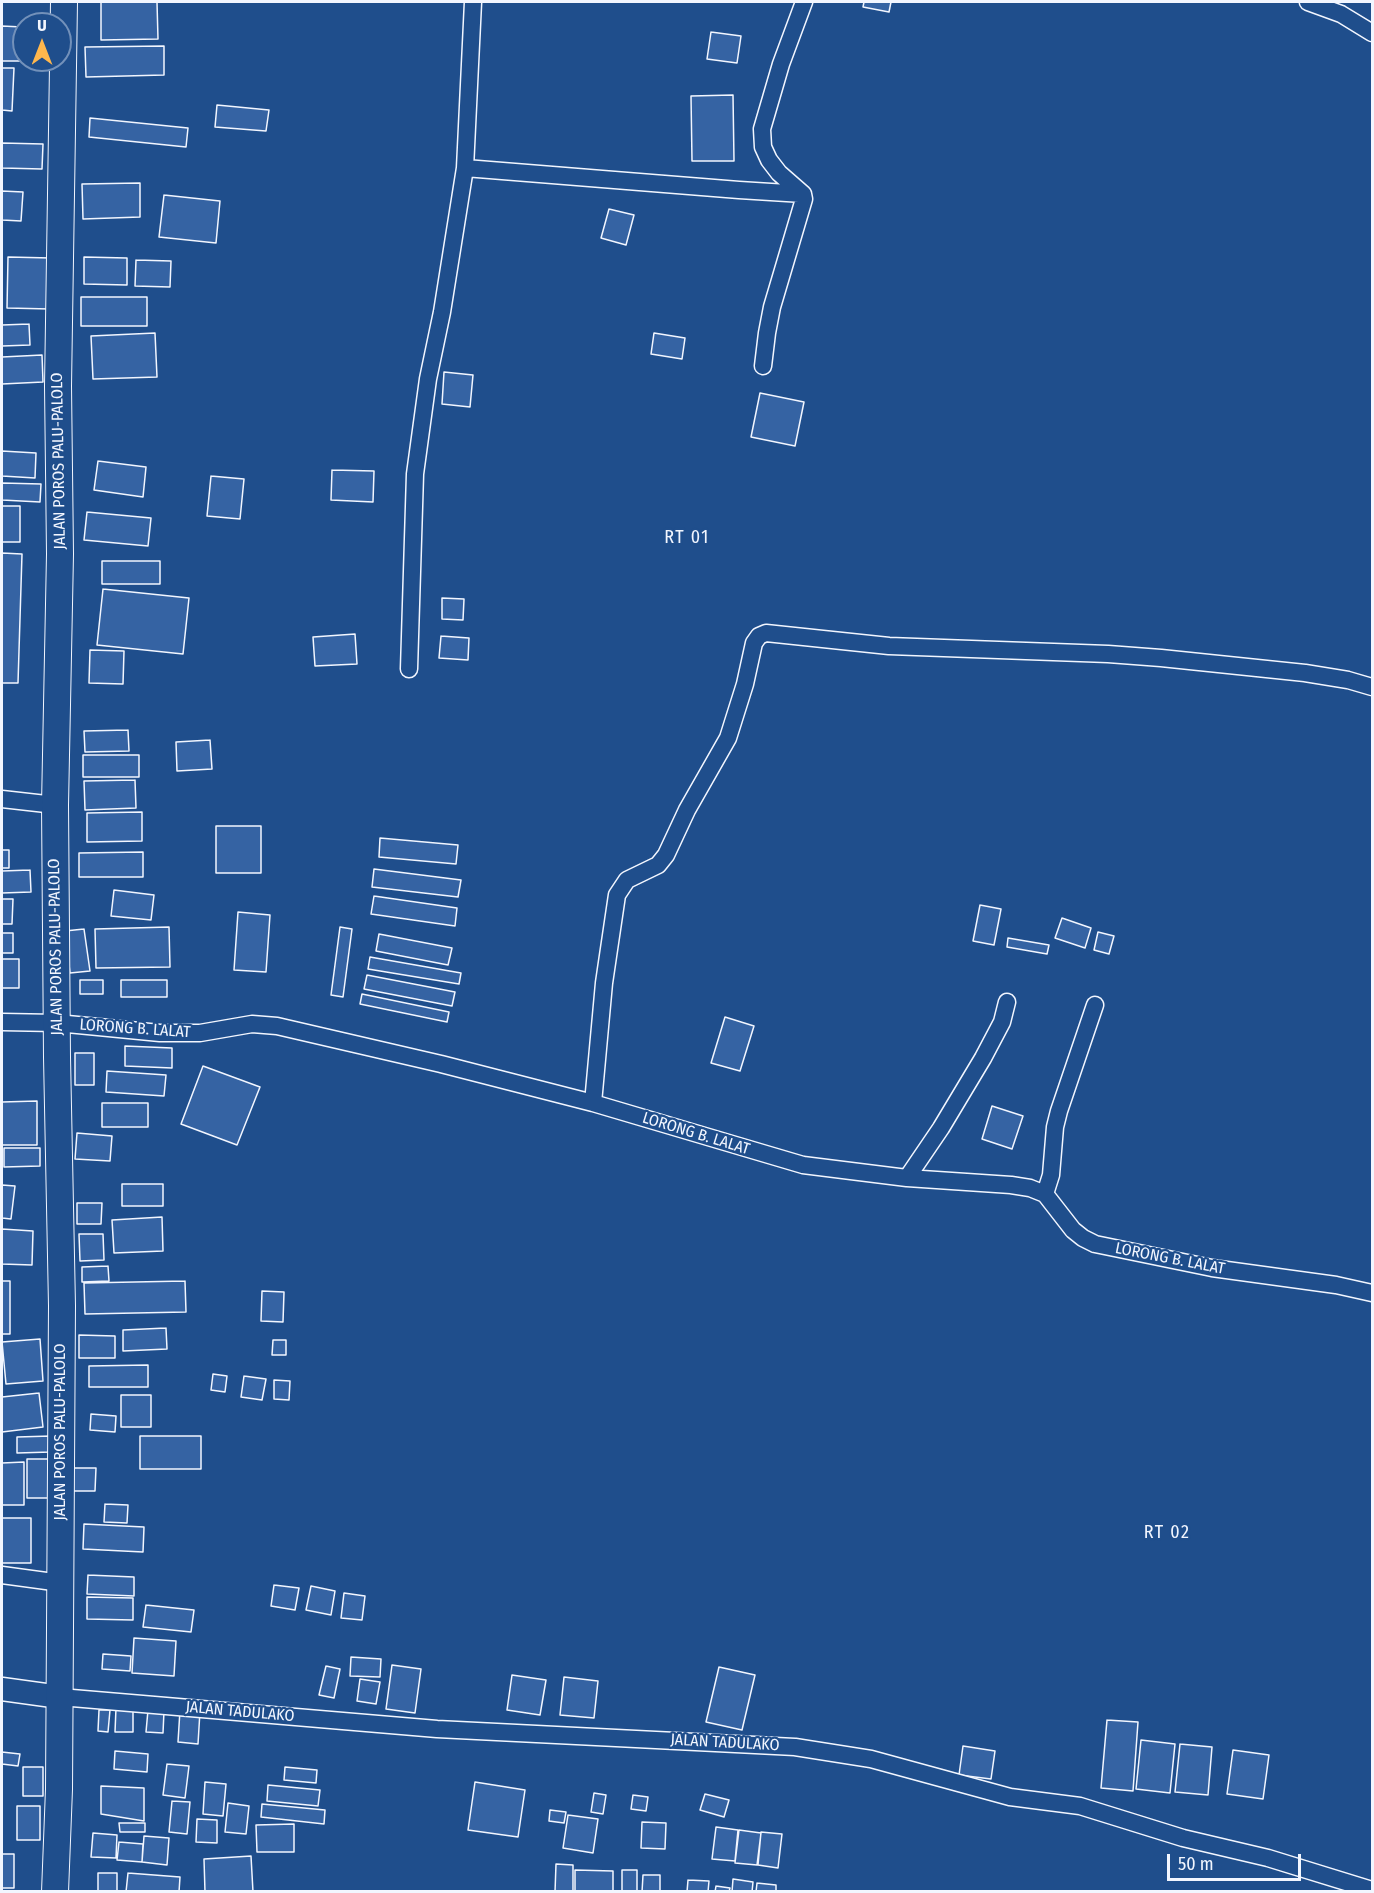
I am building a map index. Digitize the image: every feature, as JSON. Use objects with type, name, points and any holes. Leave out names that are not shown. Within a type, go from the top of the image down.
[{"type":"main road","name":"JALAN POROS PALU-PALOLO","points":[[55,1892],[59,1789],[62,1306],[54,805],[60,554],[58,386],[64,2]]},
{"type":"street","points":[[409,669],[415,474],[428,379],[442,312],[465,168],[473,2]]},
{"type":"street","points":[[763,366],[772,307],[804,199],[803,194],[779,173],[769,160],[763,147],[762,129],[781,64],[804,2]]},
{"type":"street","points":[[1308,2],[1341,14],[1372,33]]},
{"type":"street","points":[[465,168],[803,194]]},
{"type":"street","points":[[593,1103],[604,983],[617,896],[627,880],[658,865],[666,855],[687,810],[728,738],[745,684],[754,643],[759,636],[766,633],[889,646],[1161,658],[1305,673],[1372,687]]},
{"type":"street","points":[[2,799],[54,805]]},
{"type":"street","points":[[907,1178],[983,1058],[1002,1022],[1006,1002]]},
{"type":"street","points":[[1046,1194],[1052,1175],[1055,1127],[1059,1111],[1095,1005]]},
{"type":"street","name":"LORONG B. LALAT","points":[[2,1022],[57,1023],[160,1033],[200,1033],[252,1024],[278,1026],[593,1103],[803,1165],[907,1178],[1011,1185],[1046,1194],[1073,1230],[1095,1244],[1212,1268],[1336,1285],[1372,1293]]},
{"type":"street","points":[[2,1575],[61,1583]]},
{"type":"street","points":[[2,1689],[60,1697]]},
{"type":"street","name":"JALAN TADULAKO","points":[[60,1697],[437,1729],[795,1747],[871,1760],[1010,1797],[1080,1806],[1182,1838],[1268,1858],[1372,1890]]},
{"type":"building","points":[[101,2],[157,2],[158,39],[101,40]]},
{"type":"building","points":[[864,2],[891,2],[889,12],[863,7]]},
{"type":"building","points":[[2,26],[12,26],[12,61],[2,61]]},
{"type":"building","points":[[711,32],[741,36],[737,63],[707,59]]},
{"type":"building","points":[[164,46],[164,75],[86,77],[85,47]]},
{"type":"building","points":[[2,68],[12,68],[14,72],[12,111],[2,110]]},
{"type":"building","points":[[733,95],[734,161],[692,161],[691,96]]},
{"type":"building","points":[[217,105],[269,110],[266,131],[215,127]]},
{"type":"building","points":[[90,118],[188,128],[186,147],[89,137]]},
{"type":"building","points":[[2,143],[43,144],[42,169],[2,168]]},
{"type":"building","points":[[140,183],[140,217],[83,219],[82,184]]},
{"type":"building","points":[[2,191],[23,192],[21,221],[2,220]]},
{"type":"building","points":[[164,195],[220,201],[216,243],[159,237]]},
{"type":"building","points":[[609,209],[634,215],[626,245],[601,238]]},
{"type":"building","points":[[8,257],[51,258],[50,309],[7,308]]},
{"type":"building","points":[[84,257],[127,258],[127,285],[84,284]]},
{"type":"building","points":[[136,260],[171,261],[170,287],[135,286]]},
{"type":"building","points":[[81,297],[147,297],[147,326],[81,326]]},
{"type":"building","points":[[29,324],[30,345],[2,346],[2,325]]},
{"type":"building","points":[[155,333],[157,377],[93,379],[91,336]]},
{"type":"building","points":[[654,333],[685,338],[682,359],[651,354]]},
{"type":"building","points":[[42,355],[43,382],[2,384],[2,357]]},
{"type":"building","points":[[444,372],[473,375],[470,407],[442,404]]},
{"type":"building","points":[[760,393],[804,402],[795,446],[751,437]]},
{"type":"building","points":[[2,451],[36,453],[35,478],[2,476]]},
{"type":"building","points":[[98,461],[146,467],[143,497],[94,490]]},
{"type":"building","points":[[332,470],[374,471],[373,502],[331,500]]},
{"type":"building","points":[[211,476],[244,479],[240,519],[207,516]]},
{"type":"building","points":[[2,483],[41,484],[40,502],[2,500]]},
{"type":"building","points":[[2,506],[20,506],[20,542],[2,542]]},
{"type":"building","points":[[87,512],[151,518],[148,546],[84,540]]},
{"type":"building","points":[[2,553],[22,554],[18,683],[2,683]]},
{"type":"building","points":[[102,561],[160,561],[160,584],[102,584]]},
{"type":"building","points":[[103,589],[189,598],[183,654],[97,645]]},
{"type":"building","points":[[442,598],[464,599],[463,620],[442,619]]},
{"type":"building","points":[[355,634],[357,664],[315,666],[313,637]]},
{"type":"building","points":[[441,636],[469,638],[468,660],[439,658]]},
{"type":"building","points":[[90,650],[124,651],[123,684],[89,683]]},
{"type":"building","points":[[128,730],[129,751],[85,752],[84,731]]},
{"type":"building","points":[[210,740],[212,769],[177,771],[176,742]]},
{"type":"building","points":[[83,755],[139,755],[139,777],[83,777]]},
{"type":"building","points":[[135,780],[136,808],[85,810],[84,781]]},
{"type":"building","points":[[142,812],[142,841],[87,842],[87,813]]},
{"type":"building","points":[[216,826],[261,826],[261,873],[216,873]]},
{"type":"building","points":[[380,838],[458,845],[456,864],[379,857]]},
{"type":"building","points":[[2,850],[9,850],[9,868],[2,868]]},
{"type":"building","points":[[143,852],[143,877],[79,877],[79,853]]},
{"type":"building","points":[[374,869],[461,880],[458,897],[372,887]]},
{"type":"building","points":[[30,870],[31,892],[2,893],[2,871]]},
{"type":"building","points":[[114,890],[154,895],[151,920],[111,916]]},
{"type":"building","points":[[374,896],[457,908],[455,926],[371,914]]},
{"type":"building","points":[[2,899],[13,899],[12,924],[2,924]]},
{"type":"building","points":[[980,905],[1001,909],[994,945],[973,941]]},
{"type":"building","points":[[238,912],[270,915],[266,972],[234,970]]},
{"type":"building","points":[[1062,918],[1091,928],[1085,948],[1055,938]]},
{"type":"building","points":[[169,927],[170,967],[96,968],[95,929]]},
{"type":"building","points":[[340,927],[352,929],[343,997],[331,995]]},
{"type":"building","points":[[84,929],[90,971],[70,973],[65,931]]},
{"type":"building","points":[[1098,932],[1114,936],[1109,954],[1094,950]]},
{"type":"building","points":[[2,933],[13,933],[13,953],[2,953]]},
{"type":"building","points":[[379,934],[452,948],[448,965],[376,951]]},
{"type":"building","points":[[1008,938],[1049,945],[1047,954],[1007,947]]},
{"type":"building","points":[[370,957],[461,973],[459,984],[368,969]]},
{"type":"building","points":[[2,959],[19,959],[19,988],[2,988]]},
{"type":"building","points":[[367,975],[455,992],[452,1006],[364,989]]},
{"type":"building","points":[[80,980],[103,980],[103,994],[80,994]]},
{"type":"building","points":[[121,980],[167,980],[167,997],[121,997]]},
{"type":"building","points":[[362,994],[449,1012],[447,1022],[360,1004]]},
{"type":"building","points":[[725,1017],[754,1026],[740,1071],[711,1063]]},
{"type":"building","points":[[125,1046],[172,1048],[172,1068],[125,1066]]},
{"type":"building","points":[[75,1053],[94,1053],[94,1085],[75,1085]]},
{"type":"building","points":[[203,1066],[260,1087],[237,1145],[181,1124]]},
{"type":"building","points":[[107,1071],[166,1075],[164,1096],[106,1092]]},
{"type":"building","points":[[37,1101],[37,1145],[2,1145],[2,1102]]},
{"type":"building","points":[[102,1103],[148,1103],[148,1127],[102,1127]]},
{"type":"building","points":[[992,1106],[1023,1116],[1012,1149],[982,1139]]},
{"type":"building","points":[[77,1133],[112,1136],[110,1161],[75,1159]]},
{"type":"building","points":[[4,1148],[40,1148],[40,1166],[4,1167]]},
{"type":"building","points":[[122,1184],[163,1184],[163,1206],[122,1206]]},
{"type":"building","points":[[2,1185],[15,1186],[11,1219],[2,1218]]},
{"type":"building","points":[[77,1203],[102,1203],[101,1224],[77,1224]]},
{"type":"building","points":[[162,1217],[163,1251],[114,1253],[112,1220]]},
{"type":"building","points":[[2,1229],[33,1231],[32,1265],[2,1264]]},
{"type":"building","points":[[79,1234],[103,1234],[104,1260],[80,1261]]},
{"type":"building","points":[[108,1266],[109,1281],[82,1282],[82,1267]]},
{"type":"building","points":[[2,1281],[10,1281],[10,1334],[2,1334]]},
{"type":"building","points":[[185,1281],[186,1312],[85,1314],[84,1283]]},
{"type":"building","points":[[262,1291],[284,1292],[283,1322],[261,1321]]},
{"type":"building","points":[[166,1328],[167,1349],[123,1351],[123,1330]]},
{"type":"building","points":[[79,1335],[115,1336],[115,1358],[79,1358]]},
{"type":"building","points":[[40,1339],[43,1381],[6,1384],[2,1342]]},
{"type":"building","points":[[273,1340],[286,1340],[286,1355],[272,1355]]},
{"type":"building","points":[[148,1365],[148,1387],[89,1387],[89,1366]]},
{"type":"building","points":[[213,1374],[227,1376],[225,1392],[211,1390]]},
{"type":"building","points":[[244,1376],[266,1379],[262,1400],[241,1397]]},
{"type":"building","points":[[274,1380],[290,1381],[289,1400],[274,1399]]},
{"type":"building","points":[[39,1393],[43,1427],[2,1432],[2,1397]]},
{"type":"building","points":[[121,1395],[151,1395],[151,1427],[121,1427]]},
{"type":"building","points":[[91,1414],[116,1416],[115,1432],[90,1430]]},
{"type":"building","points":[[51,1436],[51,1452],[17,1453],[17,1437]]},
{"type":"building","points":[[140,1436],[201,1436],[201,1469],[140,1469]]},
{"type":"building","points":[[27,1459],[52,1459],[52,1498],[27,1498]]},
{"type":"building","points":[[24,1462],[24,1505],[2,1505],[2,1463]]},
{"type":"building","points":[[71,1468],[96,1468],[95,1491],[71,1491]]},
{"type":"building","points":[[105,1504],[128,1505],[127,1523],[104,1522]]},
{"type":"building","points":[[2,1518],[31,1518],[31,1563],[2,1563]]},
{"type":"building","points":[[84,1524],[144,1527],[143,1552],[83,1549]]},
{"type":"building","points":[[88,1575],[134,1577],[134,1596],[87,1594]]},
{"type":"building","points":[[274,1585],[299,1588],[295,1610],[271,1606]]},
{"type":"building","points":[[311,1586],[335,1591],[331,1615],[306,1610]]},
{"type":"building","points":[[344,1593],[365,1596],[362,1620],[341,1618]]},
{"type":"building","points":[[87,1597],[133,1598],[133,1620],[87,1619]]},
{"type":"building","points":[[146,1605],[194,1610],[191,1632],[143,1627]]},
{"type":"building","points":[[134,1638],[176,1641],[174,1676],[132,1673]]},
{"type":"building","points":[[103,1654],[131,1656],[130,1671],[102,1669]]},
{"type":"building","points":[[351,1657],[381,1659],[380,1677],[350,1676]]},
{"type":"building","points":[[392,1665],[421,1669],[415,1713],[386,1709]]},
{"type":"building","points":[[326,1666],[340,1669],[334,1698],[319,1695]]},
{"type":"building","points":[[719,1667],[755,1675],[742,1730],[706,1722]]},
{"type":"building","points":[[512,1675],[546,1680],[540,1715],[507,1710]]},
{"type":"building","points":[[564,1677],[598,1681],[594,1718],[560,1715]]},
{"type":"building","points":[[360,1679],[380,1682],[376,1704],[357,1701]]},
{"type":"building","points":[[116,1708],[133,1708],[133,1732],[115,1732]]},
{"type":"building","points":[[99,1710],[110,1710],[108,1732],[98,1731]]},
{"type":"building","points":[[148,1710],[164,1711],[163,1733],[146,1732]]},
{"type":"building","points":[[180,1710],[200,1711],[198,1744],[178,1742]]},
{"type":"building","points":[[1107,1720],[1138,1722],[1133,1791],[1101,1788]]},
{"type":"building","points":[[1141,1740],[1175,1744],[1170,1793],[1136,1789]]},
{"type":"building","points":[[1180,1744],[1212,1747],[1208,1795],[1175,1792]]},
{"type":"building","points":[[963,1746],[995,1751],[991,1779],[959,1775]]},
{"type":"building","points":[[1233,1750],[1269,1755],[1263,1799],[1227,1794]]},
{"type":"building","points":[[115,1751],[148,1754],[147,1772],[114,1769]]},
{"type":"building","points":[[2,1752],[20,1754],[18,1766],[2,1764]]},
{"type":"building","points":[[167,1764],[189,1766],[185,1798],[163,1795]]},
{"type":"building","points":[[23,1767],[43,1767],[43,1796],[23,1796]]},
{"type":"building","points":[[285,1767],[317,1770],[316,1783],[284,1780]]},
{"type":"building","points":[[205,1782],[226,1784],[223,1816],[203,1814]]},
{"type":"building","points":[[475,1782],[525,1790],[518,1837],[468,1830]]},
{"type":"building","points":[[268,1785],[320,1790],[318,1806],[267,1801]]},
{"type":"building","points":[[101,1786],[144,1788],[144,1821],[101,1814]]},
{"type":"building","points":[[594,1793],[606,1795],[603,1814],[591,1812]]},
{"type":"building","points":[[705,1794],[729,1800],[724,1817],[700,1810]]},
{"type":"building","points":[[633,1795],[648,1797],[646,1811],[631,1809]]},
{"type":"building","points":[[172,1801],[190,1802],[187,1834],[169,1832]]},
{"type":"building","points":[[228,1803],[249,1806],[246,1834],[225,1832]]},
{"type":"building","points":[[262,1804],[325,1810],[324,1824],[261,1817]]},
{"type":"building","points":[[17,1806],[40,1806],[40,1840],[17,1840]]},
{"type":"building","points":[[550,1810],[566,1812],[564,1823],[549,1821]]},
{"type":"building","points":[[568,1815],[598,1819],[593,1853],[563,1848]]},
{"type":"building","points":[[197,1819],[217,1820],[217,1843],[196,1842]]},
{"type":"building","points":[[642,1822],[666,1823],[665,1849],[641,1848]]},
{"type":"building","points":[[119,1823],[145,1823],[145,1832],[120,1832]]},
{"type":"building","points":[[294,1824],[294,1852],[257,1852],[256,1825]]},
{"type":"building","points":[[716,1827],[738,1830],[735,1861],[712,1859]]},
{"type":"building","points":[[739,1830],[761,1833],[757,1865],[735,1863]]},
{"type":"building","points":[[761,1832],[782,1834],[778,1868],[758,1865]]},
{"type":"building","points":[[93,1833],[117,1835],[116,1858],[91,1857]]},
{"type":"building","points":[[144,1836],[169,1838],[167,1865],[142,1862]]},
{"type":"building","points":[[119,1842],[143,1844],[142,1862],[117,1860]]},
{"type":"building","points":[[2,1854],[14,1854],[14,1888],[2,1888]]},
{"type":"building","points":[[251,1856],[253,1892],[205,1892],[204,1859]]},
{"type":"building","points":[[556,1864],[573,1865],[573,1892],[555,1892]]},
{"type":"building","points":[[575,1870],[613,1871],[613,1892],[575,1892]]},
{"type":"building","points":[[622,1870],[637,1870],[637,1892],[622,1892]]},
{"type":"building","points":[[98,1873],[117,1873],[117,1892],[98,1892]]},
{"type":"building","points":[[128,1873],[180,1877],[179,1892],[126,1892]]},
{"type":"building","points":[[643,1875],[660,1875],[660,1892],[642,1892]]},
{"type":"building","points":[[733,1879],[753,1882],[752,1892],[732,1892]]},
{"type":"building","points":[[688,1880],[709,1881],[708,1892],[687,1892]]},
{"type":"building","points":[[757,1883],[776,1885],[776,1892],[756,1892]]},
{"type":"building","points":[[716,1886],[730,1888],[729,1892],[715,1892]]},
{"type":"district","name":"RT 01","points":[[687,538]]},
{"type":"district","name":"RT 02","points":[[1167,1533]]}]
